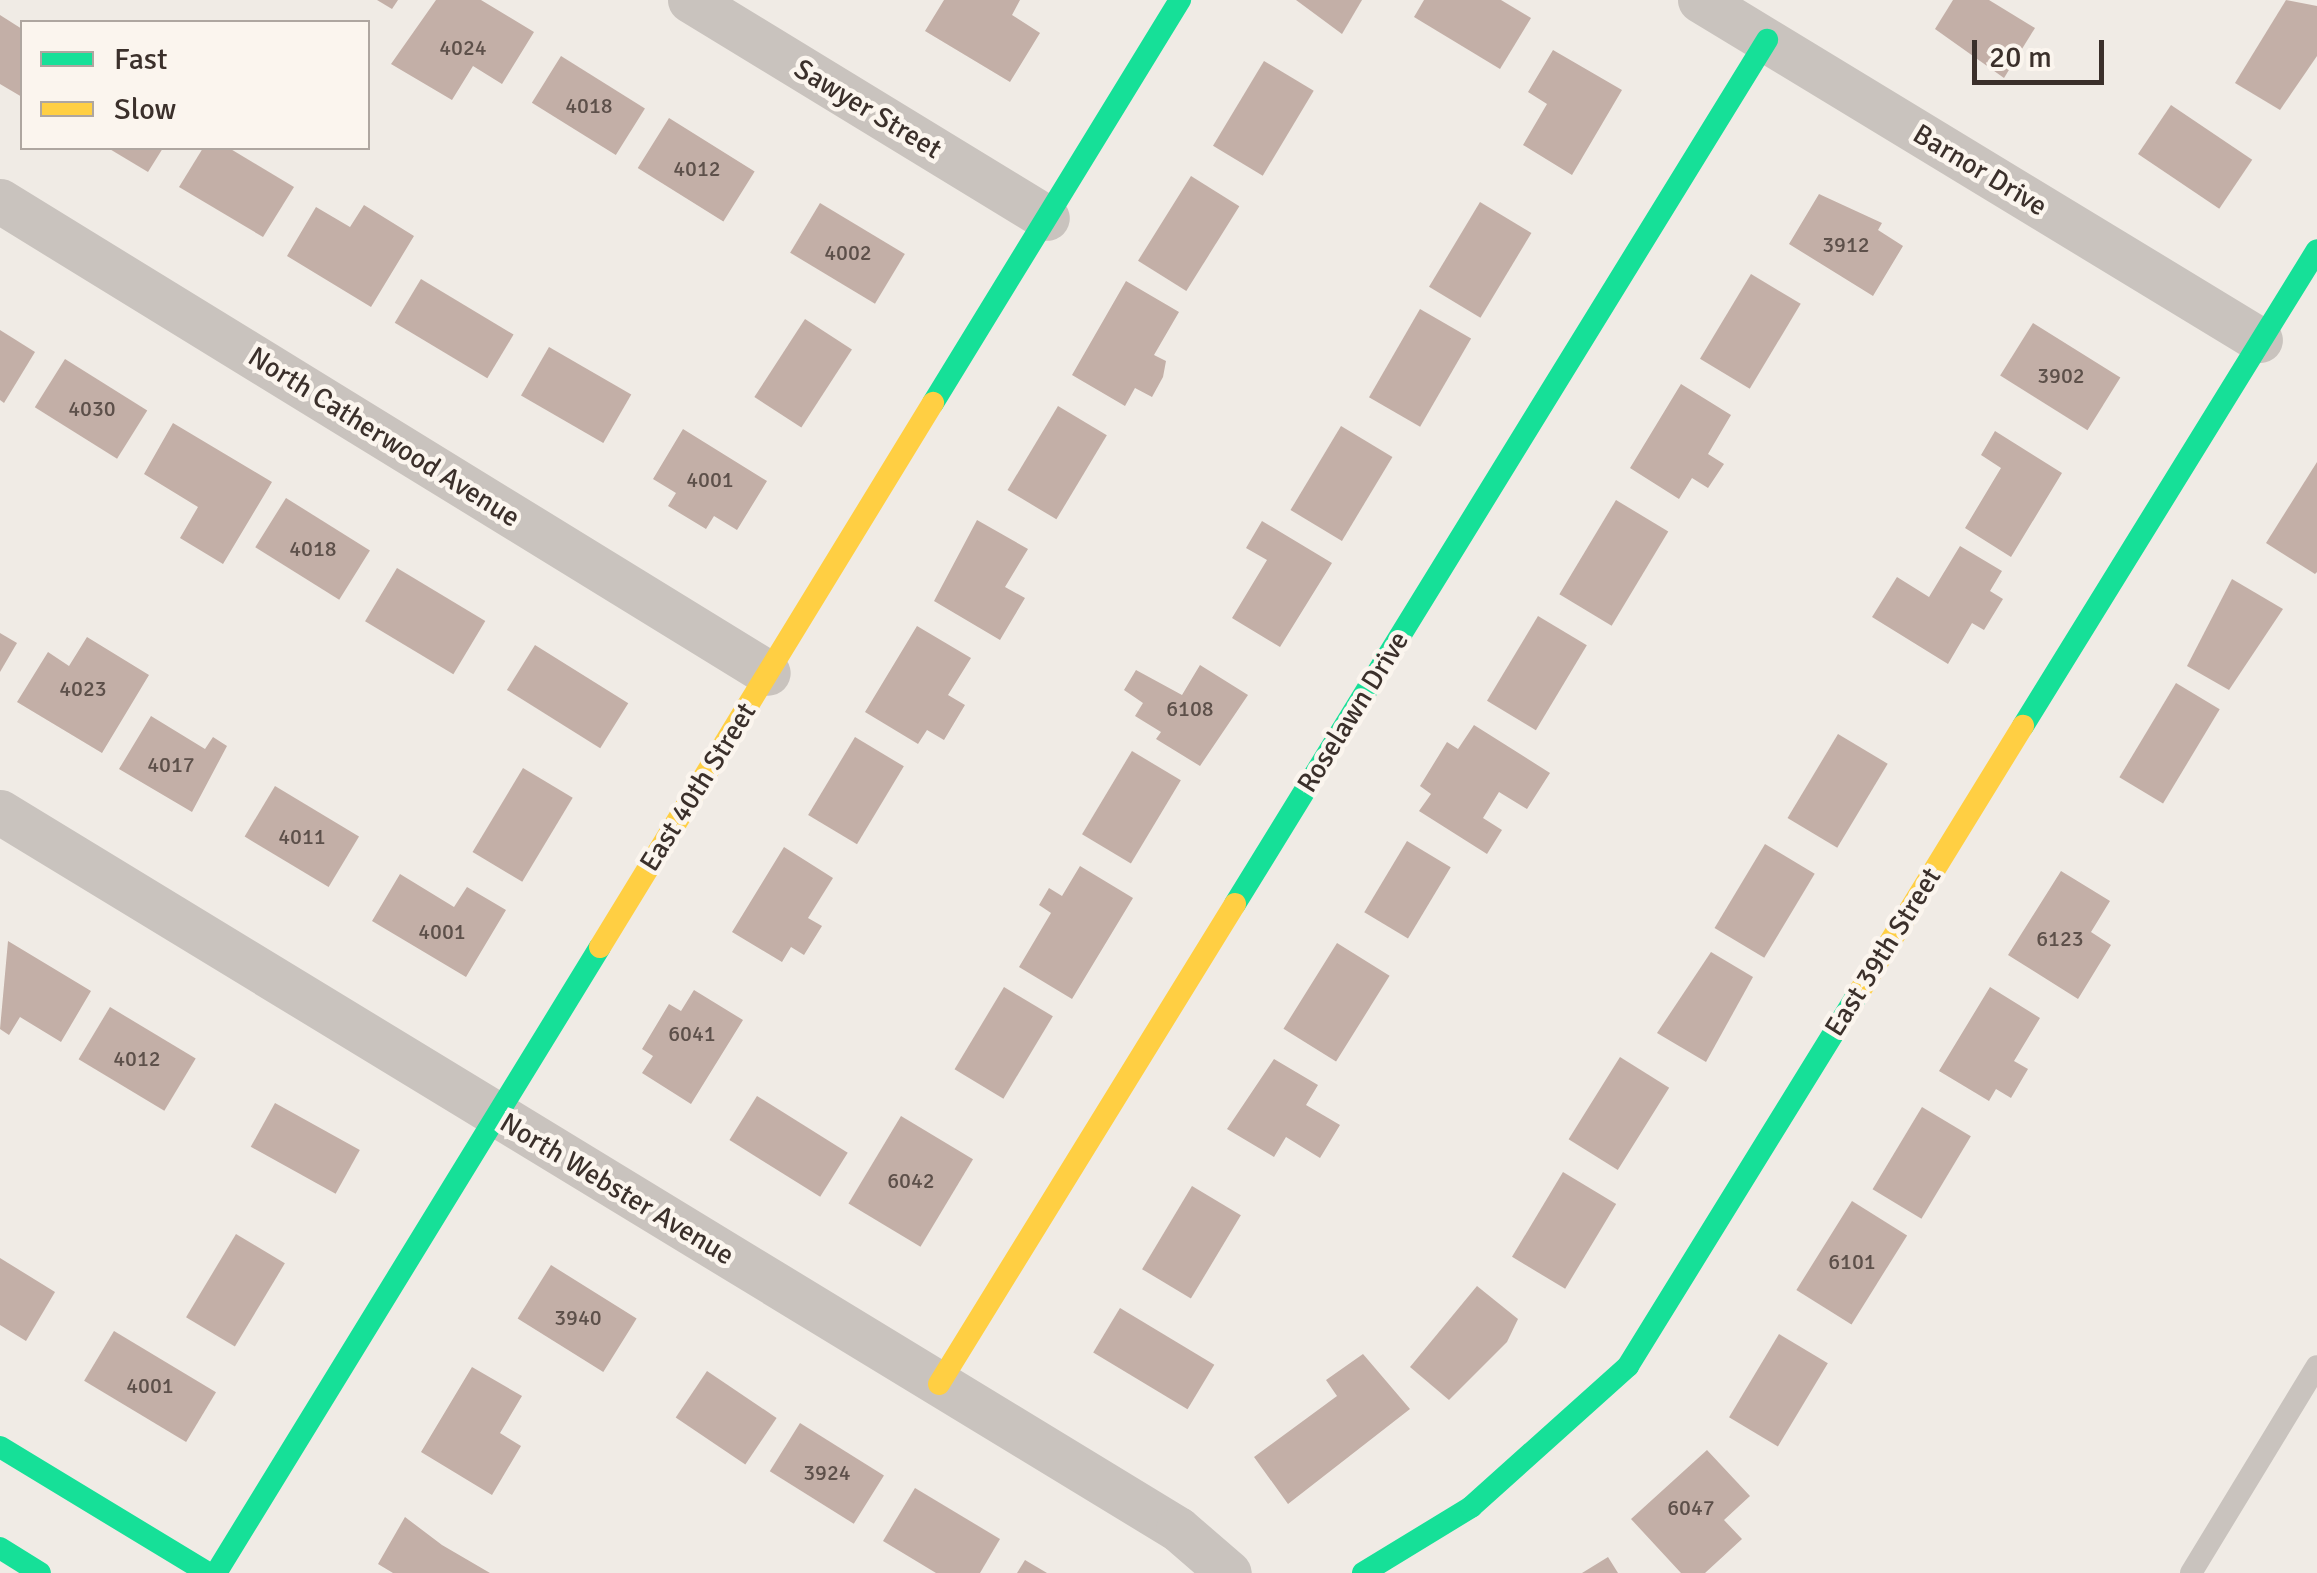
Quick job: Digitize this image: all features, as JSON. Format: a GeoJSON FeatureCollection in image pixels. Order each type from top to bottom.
{"type":"FeatureCollection","features":[{"type":"Feature","properties":{"kind":"street","name":"Sawyer Street"},"geometry":{"type":"LineString","coordinates":[[690,0],[1047,218]]}},
{"type":"Feature","properties":{"kind":"street","name":"East 40th Street"},"geometry":{"type":"LineString","coordinates":[[212,1573],[1180,0]]}},
{"type":"Feature","properties":{"kind":"street","name":"Barnor Drive"},"geometry":{"type":"LineString","coordinates":[[1700,0],[2260,340]]}},
{"type":"Feature","properties":{"kind":"street","name":"Roselawn Drive"},"geometry":{"type":"LineString","coordinates":[[939,1384],[1766,40]]}},
{"type":"Feature","properties":{"kind":"street","name":"North Catherwood Avenue"},"geometry":{"type":"LineString","coordinates":[[0,201],[768,673]]}},
{"type":"Feature","properties":{"kind":"street","name":"East 39th Street"},"geometry":{"type":"LineString","coordinates":[[1363,1573],[1471,1507],[1628,1366],[2317,250]]}},
{"type":"Feature","properties":{"kind":"street","name":"North Webster Avenue"},"geometry":{"type":"LineString","coordinates":[[0,812],[1178,1529],[1229,1573]]}},
{"type":"Feature","properties":{"kind":"street"},"geometry":{"type":"LineString","coordinates":[[0,1447],[212,1573]]}},
{"type":"Feature","properties":{"kind":"street"},"geometry":{"type":"LineString","coordinates":[[0,1548],[40,1573]]}},
{"type":"Feature","properties":{"kind":"lane"},"geometry":{"type":"LineString","coordinates":[[2190,1573],[2317,1366]]}},
{"type":"Feature","properties":{"kind":"building"},"geometry":{"type":"Polygon","coordinates":[[[377,0],[398,0],[392,9],[377,0]]]}},
{"type":"Feature","properties":{"kind":"building"},"geometry":{"type":"Polygon","coordinates":[[[436,0],[481,0],[534,32],[502,84],[473,66],[452,100],[391,64],[436,0]]]}},
{"type":"Feature","properties":{"kind":"building"},"geometry":{"type":"Polygon","coordinates":[[[944,0],[1020,0],[1012,15],[1040,33],[1010,82],[925,31],[944,0]]]}},
{"type":"Feature","properties":{"kind":"building"},"geometry":{"type":"Polygon","coordinates":[[[1296,0],[1362,0],[1342,34],[1296,0]]]}},
{"type":"Feature","properties":{"kind":"building"},"geometry":{"type":"Polygon","coordinates":[[[1424,0],[1501,0],[1531,18],[1500,69],[1414,17],[1424,0]]]}},
{"type":"Feature","properties":{"kind":"building"},"geometry":{"type":"Polygon","coordinates":[[[1953,0],[1989,0],[2035,28],[2004,78],[1935,29],[1953,0]]]}},
{"type":"Feature","properties":{"kind":"building"},"geometry":{"type":"Polygon","coordinates":[[[2286,0],[2317,6],[2317,56],[2280,110],[2235,83],[2286,0]]]}},
{"type":"Feature","properties":{"kind":"building"},"geometry":{"type":"Polygon","coordinates":[[[0,15],[20,28],[20,96],[0,84],[0,15]]]}},
{"type":"Feature","properties":{"kind":"building"},"geometry":{"type":"Polygon","coordinates":[[[1553,50],[1622,90],[1572,175],[1523,145],[1547,104],[1528,92],[1553,50]]]}},
{"type":"Feature","properties":{"kind":"building"},"geometry":{"type":"Polygon","coordinates":[[[561,56],[645,108],[616,155],[532,103],[561,56]]]}},
{"type":"Feature","properties":{"kind":"building"},"geometry":{"type":"Polygon","coordinates":[[[1264,61],[1314,91],[1263,176],[1213,146],[1264,61]]]}},
{"type":"Feature","properties":{"kind":"building"},"geometry":{"type":"Polygon","coordinates":[[[2171,105],[2252,160],[2219,209],[2138,154],[2171,105]]]}},
{"type":"Feature","properties":{"kind":"building"},"geometry":{"type":"Polygon","coordinates":[[[669,118],[755,172],[723,222],[638,168],[669,118]]]}},
{"type":"Feature","properties":{"kind":"building"},"geometry":{"type":"Polygon","coordinates":[[[111,150],[162,150],[148,172],[111,150]]]}},
{"type":"Feature","properties":{"kind":"building"},"geometry":{"type":"Polygon","coordinates":[[[202,150],[232,150],[294,187],[263,237],[179,187],[202,150]]]}},
{"type":"Feature","properties":{"kind":"building"},"geometry":{"type":"Polygon","coordinates":[[[1191,176],[1239,206],[1186,291],[1138,261],[1191,176]]]}},
{"type":"Feature","properties":{"kind":"building"},"geometry":{"type":"Polygon","coordinates":[[[1819,194],[1882,223],[1878,230],[1903,246],[1873,296],[1789,244],[1819,194]]]}},
{"type":"Feature","properties":{"kind":"building"},"geometry":{"type":"Polygon","coordinates":[[[1480,202],[1531,233],[1480,318],[1429,287],[1480,202]]]}},
{"type":"Feature","properties":{"kind":"building"},"geometry":{"type":"Polygon","coordinates":[[[820,203],[905,254],[875,304],[790,253],[820,203]]]}},
{"type":"Feature","properties":{"kind":"building"},"geometry":{"type":"Polygon","coordinates":[[[364,205],[414,236],[371,307],[287,256],[316,207],[350,227],[364,205]]]}},
{"type":"Feature","properties":{"kind":"building"},"geometry":{"type":"Polygon","coordinates":[[[1751,274],[1801,304],[1750,389],[1700,359],[1751,274]]]}},
{"type":"Feature","properties":{"kind":"building"},"geometry":{"type":"Polygon","coordinates":[[[421,279],[514,335],[487,378],[395,323],[421,279]]]}},
{"type":"Feature","properties":{"kind":"building"},"geometry":{"type":"Polygon","coordinates":[[[1126,281],[1179,312],[1154,355],[1166,361],[1163,377],[1152,397],[1135,388],[1125,406],[1072,375],[1126,281]]]}},
{"type":"Feature","properties":{"kind":"building"},"geometry":{"type":"Polygon","coordinates":[[[1420,309],[1471,338],[1420,427],[1369,397],[1420,309]]]}},
{"type":"Feature","properties":{"kind":"building"},"geometry":{"type":"Polygon","coordinates":[[[805,319],[852,349],[801,427],[754,397],[805,319]]]}},
{"type":"Feature","properties":{"kind":"building"},"geometry":{"type":"Polygon","coordinates":[[[2033,323],[2120,378],[2087,430],[2000,376],[2033,323]]]}},
{"type":"Feature","properties":{"kind":"building"},"geometry":{"type":"Polygon","coordinates":[[[0,330],[35,352],[4,403],[0,400],[0,330]]]}},
{"type":"Feature","properties":{"kind":"building"},"geometry":{"type":"Polygon","coordinates":[[[549,347],[631,394],[603,443],[521,395],[549,347]]]}},
{"type":"Feature","properties":{"kind":"building"},"geometry":{"type":"Polygon","coordinates":[[[65,359],[147,410],[117,459],[35,407],[65,359]]]}},
{"type":"Feature","properties":{"kind":"building"},"geometry":{"type":"Polygon","coordinates":[[[1681,384],[1731,415],[1708,454],[1724,464],[1708,488],[1692,478],[1679,499],[1630,468],[1681,384]]]}},
{"type":"Feature","properties":{"kind":"building"},"geometry":{"type":"Polygon","coordinates":[[[1058,406],[1107,435],[1056,519],[1008,490],[1058,406]]]}},
{"type":"Feature","properties":{"kind":"building"},"geometry":{"type":"Polygon","coordinates":[[[173,423],[272,482],[223,564],[180,538],[198,507],[144,474],[173,423]]]}},
{"type":"Feature","properties":{"kind":"building"},"geometry":{"type":"Polygon","coordinates":[[[1341,426],[1392,457],[1342,541],[1291,510],[1341,426]]]}},
{"type":"Feature","properties":{"kind":"building"},"geometry":{"type":"Polygon","coordinates":[[[683,429],[767,481],[737,530],[714,516],[706,529],[668,506],[676,493],[653,479],[683,429]]]}},
{"type":"Feature","properties":{"kind":"building"},"geometry":{"type":"Polygon","coordinates":[[[1995,431],[2062,473],[2011,557],[1965,528],[2001,468],[1981,455],[1995,431]]]}},
{"type":"Feature","properties":{"kind":"building"},"geometry":{"type":"Polygon","coordinates":[[[2317,462],[2317,572],[2315,574],[2266,543],[2317,462]]]}},
{"type":"Feature","properties":{"kind":"building"},"geometry":{"type":"Polygon","coordinates":[[[286,498],[370,550],[339,600],[255,547],[286,498]]]}},
{"type":"Feature","properties":{"kind":"building"},"geometry":{"type":"Polygon","coordinates":[[[1616,500],[1668,531],[1612,626],[1559,594],[1616,500]]]}},
{"type":"Feature","properties":{"kind":"building"},"geometry":{"type":"Polygon","coordinates":[[[977,520],[1028,549],[1005,587],[1025,598],[1000,640],[934,601],[977,520]]]}},
{"type":"Feature","properties":{"kind":"building"},"geometry":{"type":"Polygon","coordinates":[[[1262,521],[1332,563],[1280,647],[1232,618],[1267,560],[1246,548],[1262,521]]]}},
{"type":"Feature","properties":{"kind":"building"},"geometry":{"type":"Polygon","coordinates":[[[1960,546],[2002,571],[1990,591],[2003,599],[1984,630],[1972,623],[1948,664],[1872,617],[1897,577],[1929,597],[1960,546]]]}},
{"type":"Feature","properties":{"kind":"building"},"geometry":{"type":"Polygon","coordinates":[[[397,568],[485,621],[453,674],[365,621],[397,568]]]}},
{"type":"Feature","properties":{"kind":"building"},"geometry":{"type":"Polygon","coordinates":[[[2232,579],[2283,609],[2229,690],[2187,666],[2232,579]]]}},
{"type":"Feature","properties":{"kind":"building"},"geometry":{"type":"Polygon","coordinates":[[[1538,616],[1587,645],[1536,730],[1487,701],[1538,616]]]}},
{"type":"Feature","properties":{"kind":"building"},"geometry":{"type":"Polygon","coordinates":[[[917,626],[971,658],[948,695],[965,705],[944,740],[927,730],[918,744],[865,712],[917,626]]]}},
{"type":"Feature","properties":{"kind":"building"},"geometry":{"type":"Polygon","coordinates":[[[0,633],[17,643],[0,672],[0,633]]]}},
{"type":"Feature","properties":{"kind":"building"},"geometry":{"type":"Polygon","coordinates":[[[87,637],[149,675],[102,753],[17,702],[48,652],[69,666],[87,637]]]}},
{"type":"Feature","properties":{"kind":"building"},"geometry":{"type":"Polygon","coordinates":[[[535,645],[628,703],[600,748],[507,690],[535,645]]]}},
{"type":"Feature","properties":{"kind":"building"},"geometry":{"type":"Polygon","coordinates":[[[1200,665],[1248,695],[1200,766],[1156,739],[1161,732],[1135,716],[1143,703],[1124,690],[1136,670],[1182,695],[1200,665]]]}},
{"type":"Feature","properties":{"kind":"building"},"geometry":{"type":"Polygon","coordinates":[[[2176,683],[2220,709],[2163,804],[2119,777],[2176,683]]]}},
{"type":"Feature","properties":{"kind":"building"},"geometry":{"type":"Polygon","coordinates":[[[151,716],[205,749],[213,737],[227,746],[192,812],[119,769],[151,716]]]}},
{"type":"Feature","properties":{"kind":"building"},"geometry":{"type":"Polygon","coordinates":[[[1474,725],[1550,773],[1527,809],[1499,792],[1483,818],[1502,830],[1487,854],[1419,811],[1431,794],[1420,786],[1447,742],[1458,749],[1474,725]]]}},
{"type":"Feature","properties":{"kind":"building"},"geometry":{"type":"Polygon","coordinates":[[[1838,734],[1888,764],[1837,848],[1788,818],[1838,734]]]}},
{"type":"Feature","properties":{"kind":"building"},"geometry":{"type":"Polygon","coordinates":[[[855,737],[904,766],[857,844],[808,815],[855,737]]]}},
{"type":"Feature","properties":{"kind":"building"},"geometry":{"type":"Polygon","coordinates":[[[1132,751],[1181,780],[1131,864],[1082,834],[1132,751]]]}},
{"type":"Feature","properties":{"kind":"building"},"geometry":{"type":"Polygon","coordinates":[[[523,768],[573,798],[522,882],[473,852],[523,768]]]}},
{"type":"Feature","properties":{"kind":"building"},"geometry":{"type":"Polygon","coordinates":[[[275,786],[359,836],[329,887],[245,837],[275,786]]]}},
{"type":"Feature","properties":{"kind":"building"},"geometry":{"type":"Polygon","coordinates":[[[1407,841],[1451,867],[1408,938],[1364,912],[1407,841]]]}},
{"type":"Feature","properties":{"kind":"building"},"geometry":{"type":"Polygon","coordinates":[[[1765,844],[1815,874],[1764,958],[1715,928],[1765,844]]]}},
{"type":"Feature","properties":{"kind":"building"},"geometry":{"type":"Polygon","coordinates":[[[784,847],[833,878],[808,918],[822,926],[804,955],[791,947],[782,962],[732,932],[784,847]]]}},
{"type":"Feature","properties":{"kind":"building"},"geometry":{"type":"Polygon","coordinates":[[[1080,866],[1133,898],[1072,999],[1019,967],[1051,913],[1039,905],[1049,888],[1062,896],[1080,866]]]}},
{"type":"Feature","properties":{"kind":"building"},"geometry":{"type":"Polygon","coordinates":[[[2061,871],[2110,901],[2091,932],[2111,945],[2078,999],[2008,955],[2061,871]]]}},
{"type":"Feature","properties":{"kind":"building"},"geometry":{"type":"Polygon","coordinates":[[[400,874],[454,907],[467,887],[506,910],[466,977],[372,921],[400,874]]]}},
{"type":"Feature","properties":{"kind":"building"},"geometry":{"type":"Polygon","coordinates":[[[8,941],[91,991],[61,1042],[20,1017],[9,1035],[0,1029],[8,941]]]}},
{"type":"Feature","properties":{"kind":"building"},"geometry":{"type":"Polygon","coordinates":[[[1337,943],[1390,976],[1336,1062],[1283,1029],[1337,943]]]}},
{"type":"Feature","properties":{"kind":"building"},"geometry":{"type":"Polygon","coordinates":[[[1711,952],[1753,977],[1706,1062],[1657,1033],[1711,952]]]}},
{"type":"Feature","properties":{"kind":"building"},"geometry":{"type":"Polygon","coordinates":[[[1004,987],[1053,1016],[1003,1099],[955,1069],[1004,987]]]}},
{"type":"Feature","properties":{"kind":"building"},"geometry":{"type":"Polygon","coordinates":[[[1990,987],[2040,1018],[2014,1061],[2028,1069],[2011,1098],[1996,1089],[1989,1101],[1939,1071],[1990,987]]]}},
{"type":"Feature","properties":{"kind":"building"},"geometry":{"type":"Polygon","coordinates":[[[694,990],[743,1020],[691,1104],[642,1073],[653,1056],[642,1049],[669,1004],[681,1011],[694,990]]]}},
{"type":"Feature","properties":{"kind":"building"},"geometry":{"type":"Polygon","coordinates":[[[110,1007],[196,1059],[164,1111],[79,1059],[110,1007]]]}},
{"type":"Feature","properties":{"kind":"building"},"geometry":{"type":"Polygon","coordinates":[[[1620,1057],[1669,1088],[1618,1170],[1569,1139],[1620,1057]]]}},
{"type":"Feature","properties":{"kind":"building"},"geometry":{"type":"Polygon","coordinates":[[[1274,1059],[1318,1085],[1306,1105],[1340,1125],[1320,1158],[1286,1137],[1274,1157],[1227,1129],[1274,1059]]]}},
{"type":"Feature","properties":{"kind":"building"},"geometry":{"type":"Polygon","coordinates":[[[757,1096],[848,1153],[820,1197],[729,1140],[757,1096]]]}},
{"type":"Feature","properties":{"kind":"building"},"geometry":{"type":"Polygon","coordinates":[[[275,1103],[360,1150],[336,1194],[251,1147],[275,1103]]]}},
{"type":"Feature","properties":{"kind":"building"},"geometry":{"type":"Polygon","coordinates":[[[1922,1107],[1971,1136],[1921,1219],[1873,1189],[1922,1107]]]}},
{"type":"Feature","properties":{"kind":"building"},"geometry":{"type":"Polygon","coordinates":[[[901,1116],[973,1159],[920,1247],[848,1203],[901,1116]]]}},
{"type":"Feature","properties":{"kind":"building"},"geometry":{"type":"Polygon","coordinates":[[[1563,1172],[1616,1204],[1565,1289],[1512,1257],[1563,1172]]]}},
{"type":"Feature","properties":{"kind":"building"},"geometry":{"type":"Polygon","coordinates":[[[1192,1186],[1241,1215],[1191,1299],[1142,1269],[1192,1186]]]}},
{"type":"Feature","properties":{"kind":"building"},"geometry":{"type":"Polygon","coordinates":[[[1852,1201],[1907,1235],[1851,1324],[1796,1290],[1852,1201]]]}},
{"type":"Feature","properties":{"kind":"building"},"geometry":{"type":"Polygon","coordinates":[[[236,1234],[285,1263],[235,1347],[186,1317],[236,1234]]]}},
{"type":"Feature","properties":{"kind":"building"},"geometry":{"type":"Polygon","coordinates":[[[0,1258],[55,1292],[26,1341],[0,1325],[0,1258]]]}},
{"type":"Feature","properties":{"kind":"building"},"geometry":{"type":"Polygon","coordinates":[[[551,1265],[637,1319],[603,1372],[518,1318],[551,1265]]]}},
{"type":"Feature","properties":{"kind":"building"},"geometry":{"type":"Polygon","coordinates":[[[1477,1286],[1518,1319],[1507,1342],[1449,1400],[1410,1367],[1477,1286]]]}},
{"type":"Feature","properties":{"kind":"building"},"geometry":{"type":"Polygon","coordinates":[[[1120,1308],[1214,1365],[1188,1409],[1093,1353],[1120,1308]]]}},
{"type":"Feature","properties":{"kind":"building"},"geometry":{"type":"Polygon","coordinates":[[[114,1331],[216,1392],[186,1442],[84,1381],[114,1331]]]}},
{"type":"Feature","properties":{"kind":"building"},"geometry":{"type":"Polygon","coordinates":[[[1779,1334],[1828,1363],[1778,1447],[1729,1417],[1779,1334]]]}},
{"type":"Feature","properties":{"kind":"building"},"geometry":{"type":"Polygon","coordinates":[[[1363,1354],[1410,1409],[1288,1504],[1254,1457],[1337,1396],[1326,1380],[1363,1354]]]}},
{"type":"Feature","properties":{"kind":"building"},"geometry":{"type":"Polygon","coordinates":[[[472,1367],[522,1396],[500,1433],[521,1446],[492,1495],[421,1452],[472,1367]]]}},
{"type":"Feature","properties":{"kind":"building"},"geometry":{"type":"Polygon","coordinates":[[[707,1371],[777,1418],[745,1464],[676,1417],[707,1371]]]}},
{"type":"Feature","properties":{"kind":"building"},"geometry":{"type":"Polygon","coordinates":[[[800,1423],[884,1475],[854,1524],[770,1471],[800,1423]]]}},
{"type":"Feature","properties":{"kind":"building"},"geometry":{"type":"Polygon","coordinates":[[[1707,1450],[1750,1496],[1724,1520],[1742,1539],[1705,1573],[1681,1573],[1631,1519],[1707,1450]]]}},
{"type":"Feature","properties":{"kind":"building"},"geometry":{"type":"Polygon","coordinates":[[[915,1488],[1000,1539],[980,1573],[936,1573],[883,1541],[915,1488]]]}},
{"type":"Feature","properties":{"kind":"building"},"geometry":{"type":"Polygon","coordinates":[[[405,1517],[442,1545],[490,1573],[393,1573],[378,1564],[405,1517]]]}},
{"type":"Feature","properties":{"kind":"building"},"geometry":{"type":"Polygon","coordinates":[[[1608,1557],[1618,1573],[1582,1573],[1608,1557]]]}},
{"type":"Feature","properties":{"kind":"building"},"geometry":{"type":"Polygon","coordinates":[[[1025,1560],[1047,1573],[1017,1573],[1025,1560]]]}},
{"type":"Feature","properties":{"kind":"traffic: fast"},"geometry":{"type":"LineString","coordinates":[[933,403],[1180,0]]}},
{"type":"Feature","properties":{"kind":"traffic: fast"},"geometry":{"type":"LineString","coordinates":[[1235,904],[1767,40]]}},
{"type":"Feature","properties":{"kind":"traffic: fast"},"geometry":{"type":"LineString","coordinates":[[2023,726],[2317,250]]}},
{"type":"Feature","properties":{"kind":"traffic: fast"},"geometry":{"type":"LineString","coordinates":[[216,1573],[600,947]]}},
{"type":"Feature","properties":{"kind":"traffic: fast"},"geometry":{"type":"LineString","coordinates":[[1363,1573],[1471,1507],[1628,1366],[1858,994]]}},
{"type":"Feature","properties":{"kind":"traffic: fast"},"geometry":{"type":"LineString","coordinates":[[0,1447],[208,1573]]}},
{"type":"Feature","properties":{"kind":"traffic: fast"},"geometry":{"type":"LineString","coordinates":[[0,1548],[40,1573]]}},
{"type":"Feature","properties":{"kind":"traffic: slow"},"geometry":{"type":"LineString","coordinates":[[600,947],[933,403]]}},
{"type":"Feature","properties":{"kind":"traffic: slow"},"geometry":{"type":"LineString","coordinates":[[1858,994],[2023,726]]}},
{"type":"Feature","properties":{"kind":"traffic: slow"},"geometry":{"type":"LineString","coordinates":[[939,1384],[1235,904]]}}]}
